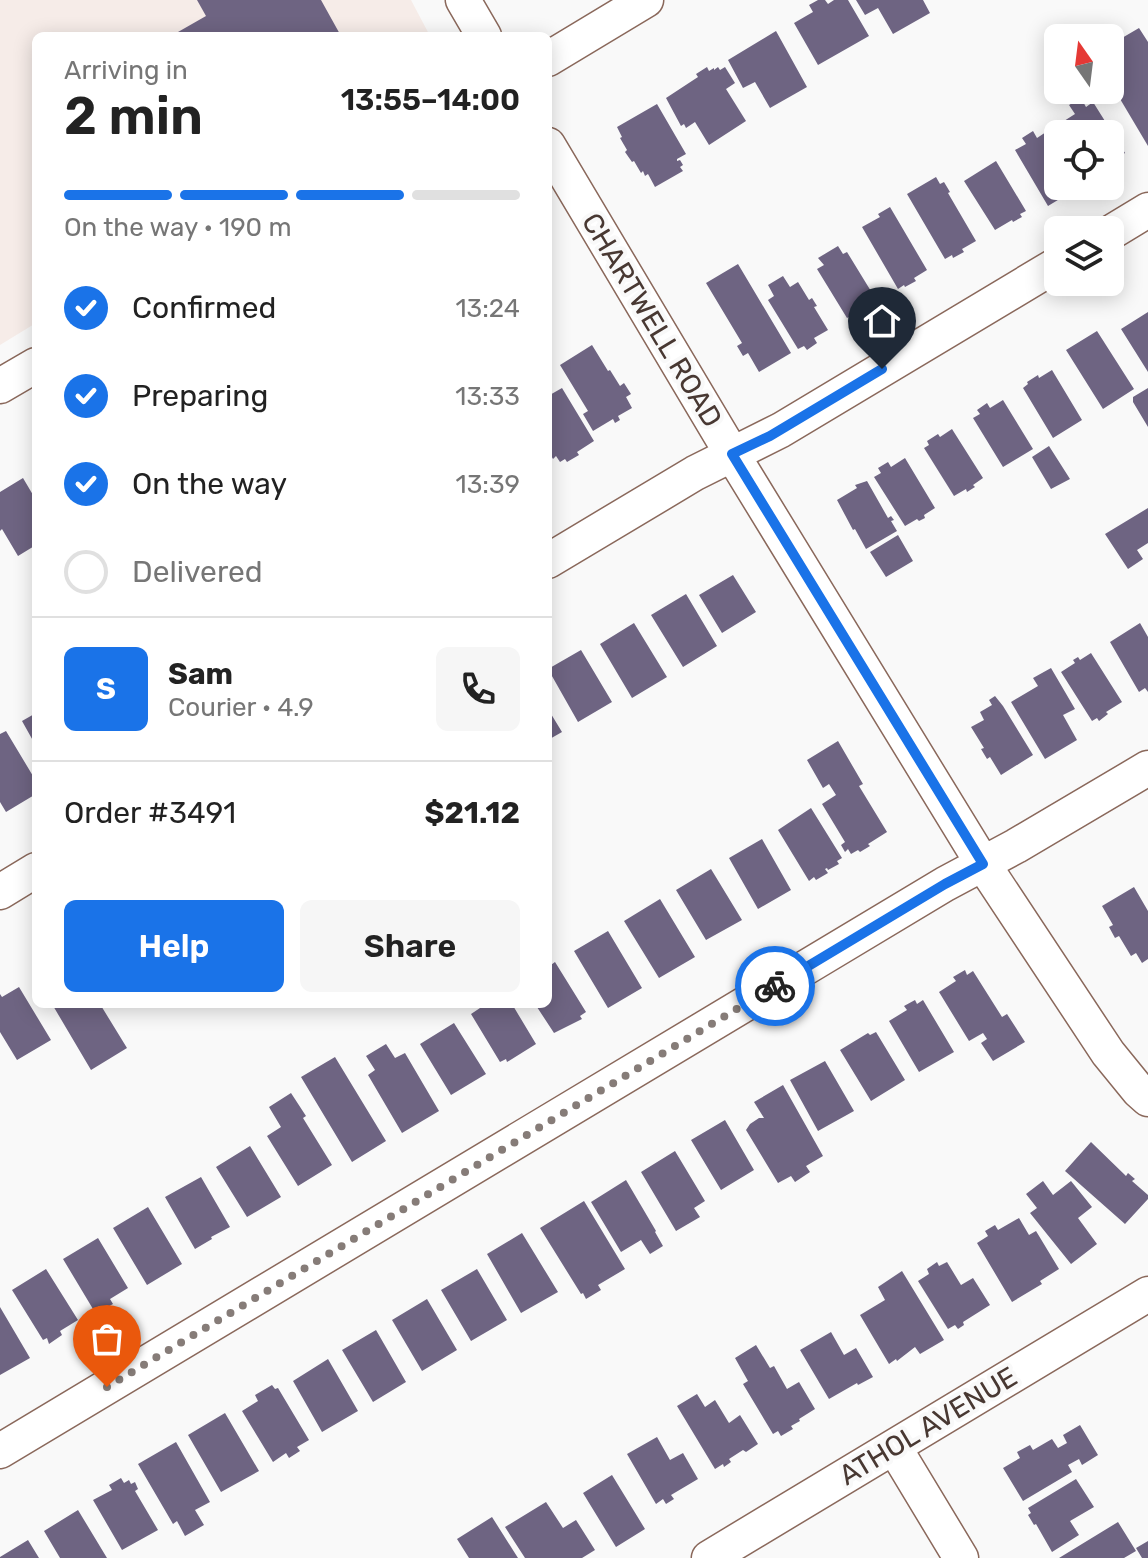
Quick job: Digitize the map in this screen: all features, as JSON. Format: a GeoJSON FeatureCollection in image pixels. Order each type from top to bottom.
{"type":"FeatureCollection","features":[{"type":"Feature","properties":{"kind":"street"},"geometry":{"type":"LineString","coordinates":[[463,0],[482,32]]}},
{"type":"Feature","properties":{"kind":"street"},"geometry":{"type":"LineString","coordinates":[[552,57],[646,0]]}},
{"type":"Feature","properties":{"kind":"street","name":"CHARTWELL ROAD"},"geometry":{"type":"LineString","coordinates":[[552,152],[732,454],[983,864],[1108,1053],[1148,1099]]}},
{"type":"Feature","properties":{"kind":"street"},"geometry":{"type":"LineString","coordinates":[[1124,225],[1148,210]]}},
{"type":"Feature","properties":{"kind":"street"},"geometry":{"type":"LineString","coordinates":[[552,559],[695,473],[770,436],[1044,272]]}},
{"type":"Feature","properties":{"kind":"street"},"geometry":{"type":"LineString","coordinates":[[0,386],[32,367]]}},
{"type":"Feature","properties":{"kind":"street"},"geometry":{"type":"LineString","coordinates":[[0,1451],[945,884],[1148,768]]}},
{"type":"Feature","properties":{"kind":"street"},"geometry":{"type":"LineString","coordinates":[[0,892],[32,872]]}},
{"type":"Feature","properties":{"kind":"street","name":"ATHOL AVENUE"},"geometry":{"type":"LineString","coordinates":[[709,1558],[1148,1294]]}},
{"type":"Feature","properties":{"kind":"street"},"geometry":{"type":"LineString","coordinates":[[894,1447],[961,1558]]}},
{"type":"Feature","properties":{"kind":"shaded area"},"geometry":{"type":"Polygon","coordinates":[[[0,0],[411,0],[428,32],[32,32],[32,325],[0,345],[0,0]]]}},
{"type":"Feature","properties":{"kind":"building"},"geometry":{"type":"Polygon","coordinates":[[[197,0],[321,0],[339,32],[178,32],[206,16],[197,0]]]}},
{"type":"Feature","properties":{"kind":"building"},"geometry":{"type":"Polygon","coordinates":[[[825,0],[828,4],[834,0],[848,0],[869,36],[818,65],[794,23],[813,12],[809,5],[825,0]]]}},
{"type":"Feature","properties":{"kind":"building"},"geometry":{"type":"Polygon","coordinates":[[[856,0],[923,0],[930,13],[893,34],[878,8],[865,15],[856,0]]]}},
{"type":"Feature","properties":{"kind":"building"},"geometry":{"type":"Polygon","coordinates":[[[1139,28],[1148,42],[1148,146],[1123,104],[1124,37],[1139,28]]]}},
{"type":"Feature","properties":{"kind":"building"},"geometry":{"type":"Polygon","coordinates":[[[776,31],[807,87],[770,108],[755,82],[743,88],[728,60],[776,31]]]}},
{"type":"Feature","properties":{"kind":"building"},"geometry":{"type":"Polygon","coordinates":[[[707,67],[709,71],[725,67],[735,83],[726,89],[746,121],[709,145],[695,122],[686,128],[684,124],[681,126],[666,98],[698,77],[696,74],[707,67]]]}},
{"type":"Feature","properties":{"kind":"building"},"geometry":{"type":"Polygon","coordinates":[[[657,104],[686,154],[677,159],[683,165],[680,167],[683,171],[655,187],[648,174],[645,176],[643,171],[641,173],[625,152],[627,150],[617,127],[657,104]]]}},
{"type":"Feature","properties":{"kind":"building"},"geometry":{"type":"Polygon","coordinates":[[[1084,104],[1086,107],[1094,104],[1104,120],[1066,120],[1075,114],[1069,105],[1084,104]]]}},
{"type":"Feature","properties":{"kind":"building"},"geometry":{"type":"Polygon","coordinates":[[[1033,131],[1037,138],[1044,133],[1044,199],[1015,150],[1026,144],[1022,138],[1033,131]]]}},
{"type":"Feature","properties":{"kind":"building"},"geometry":{"type":"Polygon","coordinates":[[[996,161],[1026,211],[1020,214],[1022,217],[995,230],[964,181],[996,161]]]}},
{"type":"Feature","properties":{"kind":"building"},"geometry":{"type":"Polygon","coordinates":[[[936,177],[940,184],[944,182],[976,241],[953,258],[952,255],[945,259],[907,194],[936,177]]]}},
{"type":"Feature","properties":{"kind":"building"},"geometry":{"type":"Polygon","coordinates":[[[1044,200],[1058,200],[1048,206],[1044,200]]]}},
{"type":"Feature","properties":{"kind":"building"},"geometry":{"type":"Polygon","coordinates":[[[890,207],[927,270],[914,278],[916,281],[898,289],[862,227],[890,207]]]}},
{"type":"Feature","properties":{"kind":"building"},"geometry":{"type":"Polygon","coordinates":[[[838,246],[843,254],[847,252],[877,301],[854,317],[847,318],[817,269],[824,265],[818,258],[838,246]]]}},
{"type":"Feature","properties":{"kind":"building"},"geometry":{"type":"Polygon","coordinates":[[[738,264],[791,353],[759,372],[748,353],[743,356],[737,346],[742,343],[706,283],[738,264]]]}},
{"type":"Feature","properties":{"kind":"building"},"geometry":{"type":"Polygon","coordinates":[[[783,276],[790,287],[798,282],[809,300],[812,298],[828,330],[814,338],[817,343],[807,350],[804,346],[798,349],[768,300],[774,296],[768,285],[783,276]]]}},
{"type":"Feature","properties":{"kind":"building"},"geometry":{"type":"Polygon","coordinates":[[[1148,312],[1148,372],[1121,329],[1148,312]]]}},
{"type":"Feature","properties":{"kind":"building"},"geometry":{"type":"Polygon","coordinates":[[[1097,331],[1134,389],[1103,409],[1066,350],[1097,331]]]}},
{"type":"Feature","properties":{"kind":"building"},"geometry":{"type":"Polygon","coordinates":[[[592,345],[608,371],[620,386],[624,383],[631,394],[626,397],[632,408],[618,416],[620,420],[615,423],[613,419],[593,431],[583,414],[588,411],[560,365],[592,345]]]}},
{"type":"Feature","properties":{"kind":"building"},"geometry":{"type":"Polygon","coordinates":[[[1052,370],[1082,420],[1053,438],[1023,388],[1038,375],[1039,378],[1052,370]]]}},
{"type":"Feature","properties":{"kind":"building"},"geometry":{"type":"Polygon","coordinates":[[[562,388],[594,441],[567,462],[552,457],[552,394],[562,388]]]}},
{"type":"Feature","properties":{"kind":"building"},"geometry":{"type":"Polygon","coordinates":[[[1148,388],[1148,427],[1133,397],[1148,388]]]}},
{"type":"Feature","properties":{"kind":"building"},"geometry":{"type":"Polygon","coordinates":[[[1003,400],[1033,449],[1003,467],[973,418],[980,414],[977,410],[987,403],[990,408],[1003,400]]]}},
{"type":"Feature","properties":{"kind":"building"},"geometry":{"type":"Polygon","coordinates":[[[952,429],[983,478],[967,492],[966,489],[954,496],[924,448],[929,445],[927,441],[952,429]]]}},
{"type":"Feature","properties":{"kind":"building"},"geometry":{"type":"Polygon","coordinates":[[[1049,446],[1070,479],[1051,489],[1032,457],[1049,446]]]}},
{"type":"Feature","properties":{"kind":"building"},"geometry":{"type":"Polygon","coordinates":[[[905,458],[935,508],[924,515],[925,518],[905,526],[874,477],[881,473],[878,468],[888,462],[891,467],[905,458]]]}},
{"type":"Feature","properties":{"kind":"building"},"geometry":{"type":"Polygon","coordinates":[[[23,478],[32,493],[32,547],[18,556],[2,529],[0,531],[0,492],[23,478]]]}},
{"type":"Feature","properties":{"kind":"building"},"geometry":{"type":"Polygon","coordinates":[[[867,481],[888,518],[891,516],[894,520],[891,521],[897,531],[866,549],[837,500],[857,488],[855,485],[867,481]]]}},
{"type":"Feature","properties":{"kind":"building"},"geometry":{"type":"Polygon","coordinates":[[[1148,508],[1148,543],[1137,550],[1143,559],[1128,569],[1105,534],[1148,508]]]}},
{"type":"Feature","properties":{"kind":"building"},"geometry":{"type":"Polygon","coordinates":[[[898,535],[913,561],[886,577],[870,552],[898,535]]]}},
{"type":"Feature","properties":{"kind":"building"},"geometry":{"type":"Polygon","coordinates":[[[733,575],[756,612],[722,633],[699,595],[733,575]]]}},
{"type":"Feature","properties":{"kind":"building"},"geometry":{"type":"Polygon","coordinates":[[[686,594],[717,646],[683,667],[651,615],[686,594]]]}},
{"type":"Feature","properties":{"kind":"building"},"geometry":{"type":"Polygon","coordinates":[[[634,623],[667,677],[632,698],[600,644],[634,623]]]}},
{"type":"Feature","properties":{"kind":"building"},"geometry":{"type":"Polygon","coordinates":[[[1140,623],[1148,637],[1148,692],[1145,688],[1139,692],[1110,642],[1140,623]]]}},
{"type":"Feature","properties":{"kind":"building"},"geometry":{"type":"Polygon","coordinates":[[[581,650],[612,702],[578,722],[552,676],[552,667],[581,650]]]}},
{"type":"Feature","properties":{"kind":"building"},"geometry":{"type":"Polygon","coordinates":[[[1091,653],[1122,702],[1106,712],[1108,714],[1099,721],[1097,718],[1092,721],[1061,672],[1075,663],[1073,660],[1078,657],[1080,660],[1091,653]]]}},
{"type":"Feature","properties":{"kind":"building"},"geometry":{"type":"Polygon","coordinates":[[[1051,668],[1075,709],[1063,715],[1077,740],[1045,759],[1011,702],[1038,686],[1033,678],[1051,668]]]}},
{"type":"Feature","properties":{"kind":"building"},"geometry":{"type":"Polygon","coordinates":[[[995,696],[1033,755],[1001,775],[990,757],[987,759],[971,727],[984,720],[980,712],[992,705],[989,700],[995,696]]]}},
{"type":"Feature","properties":{"kind":"building"},"geometry":{"type":"Polygon","coordinates":[[[32,715],[32,739],[22,721],[32,715]]]}},
{"type":"Feature","properties":{"kind":"building"},"geometry":{"type":"Polygon","coordinates":[[[552,716],[562,732],[552,738],[552,716]]]}},
{"type":"Feature","properties":{"kind":"building"},"geometry":{"type":"Polygon","coordinates":[[[6,731],[32,774],[32,796],[6,812],[0,802],[0,734],[6,731]]]}},
{"type":"Feature","properties":{"kind":"building"},"geometry":{"type":"Polygon","coordinates":[[[838,741],[863,784],[859,786],[887,832],[868,844],[870,846],[851,854],[848,849],[845,852],[841,845],[845,842],[822,804],[836,795],[829,784],[823,788],[807,760],[838,741]]]}},
{"type":"Feature","properties":{"kind":"building"},"geometry":{"type":"Polygon","coordinates":[[[811,808],[842,858],[837,861],[839,864],[825,869],[828,873],[809,881],[778,830],[811,808]]]}},
{"type":"Feature","properties":{"kind":"building"},"geometry":{"type":"Polygon","coordinates":[[[762,839],[791,890],[758,909],[729,858],[762,839]]]}},
{"type":"Feature","properties":{"kind":"building"},"geometry":{"type":"Polygon","coordinates":[[[711,869],[742,920],[706,940],[676,890],[711,869]]]}},
{"type":"Feature","properties":{"kind":"building"},"geometry":{"type":"Polygon","coordinates":[[[1134,887],[1148,911],[1148,959],[1142,963],[1136,953],[1131,956],[1119,936],[1115,938],[1109,927],[1113,925],[1102,906],[1134,887]]]}},
{"type":"Feature","properties":{"kind":"building"},"geometry":{"type":"Polygon","coordinates":[[[660,899],[695,957],[659,978],[624,921],[660,899]]]}},
{"type":"Feature","properties":{"kind":"building"},"geometry":{"type":"Polygon","coordinates":[[[608,931],[642,988],[608,1008],[574,951],[608,931]]]}},
{"type":"Feature","properties":{"kind":"building"},"geometry":{"type":"Polygon","coordinates":[[[555,962],[586,1012],[580,1016],[582,1019],[554,1033],[538,1008],[552,1008],[552,964],[555,962]]]}},
{"type":"Feature","properties":{"kind":"building"},"geometry":{"type":"Polygon","coordinates":[[[965,970],[967,975],[973,971],[1002,1017],[1007,1014],[1025,1042],[993,1061],[981,1043],[987,1039],[983,1033],[969,1041],[939,992],[956,981],[953,977],[965,970]]]}},
{"type":"Feature","properties":{"kind":"building"},"geometry":{"type":"Polygon","coordinates":[[[19,987],[51,1040],[17,1060],[0,1032],[0,994],[2,997],[19,987]]]}},
{"type":"Feature","properties":{"kind":"building"},"geometry":{"type":"Polygon","coordinates":[[[915,1000],[917,1004],[923,1000],[954,1052],[919,1072],[889,1021],[907,1010],[904,1006],[915,1000]]]}},
{"type":"Feature","properties":{"kind":"building"},"geometry":{"type":"Polygon","coordinates":[[[54,1008],[102,1008],[127,1048],[91,1070],[54,1008]]]}},
{"type":"Feature","properties":{"kind":"building"},"geometry":{"type":"Polygon","coordinates":[[[480,1008],[514,1008],[536,1044],[507,1062],[506,1059],[500,1062],[471,1014],[480,1008]]]}},
{"type":"Feature","properties":{"kind":"building"},"geometry":{"type":"Polygon","coordinates":[[[454,1023],[486,1074],[451,1095],[420,1044],[454,1023]]]}},
{"type":"Feature","properties":{"kind":"building"},"geometry":{"type":"Polygon","coordinates":[[[876,1032],[905,1080],[871,1101],[840,1050],[868,1033],[876,1032]]]}},
{"type":"Feature","properties":{"kind":"building"},"geometry":{"type":"Polygon","coordinates":[[[386,1044],[395,1058],[405,1053],[439,1111],[402,1133],[368,1075],[375,1070],[366,1056],[386,1044]]]}},
{"type":"Feature","properties":{"kind":"building"},"geometry":{"type":"Polygon","coordinates":[[[335,1057],[386,1141],[352,1162],[301,1077],[335,1057]]]}},
{"type":"Feature","properties":{"kind":"building"},"geometry":{"type":"Polygon","coordinates":[[[825,1061],[854,1111],[818,1131],[790,1080],[825,1061]]]}},
{"type":"Feature","properties":{"kind":"building"},"geometry":{"type":"Polygon","coordinates":[[[783,1085],[823,1156],[806,1166],[810,1172],[795,1182],[791,1176],[778,1183],[746,1130],[759,1118],[764,1118],[754,1102],[783,1085]]]}},
{"type":"Feature","properties":{"kind":"building"},"geometry":{"type":"Polygon","coordinates":[[[291,1093],[332,1165],[298,1186],[267,1136],[281,1127],[269,1107],[291,1093]]]}},
{"type":"Feature","properties":{"kind":"building"},"geometry":{"type":"Polygon","coordinates":[[[725,1120],[754,1170],[721,1190],[691,1140],[725,1120]]]}},
{"type":"Feature","properties":{"kind":"building"},"geometry":{"type":"Polygon","coordinates":[[[1091,1142],[1126,1176],[1128,1173],[1135,1179],[1132,1181],[1148,1195],[1148,1199],[1125,1224],[1065,1171],[1091,1142]]]}},
{"type":"Feature","properties":{"kind":"building"},"geometry":{"type":"Polygon","coordinates":[[[250,1146],[281,1197],[247,1217],[216,1167],[250,1146]]]}},
{"type":"Feature","properties":{"kind":"building"},"geometry":{"type":"Polygon","coordinates":[[[675,1151],[705,1201],[694,1208],[700,1217],[676,1231],[641,1172],[675,1151]]]}},
{"type":"Feature","properties":{"kind":"building"},"geometry":{"type":"Polygon","coordinates":[[[201,1177],[230,1227],[195,1249],[165,1197],[201,1177]]]}},
{"type":"Feature","properties":{"kind":"building"},"geometry":{"type":"Polygon","coordinates":[[[626,1180],[663,1246],[650,1254],[641,1240],[621,1252],[591,1202],[626,1180]]]}},
{"type":"Feature","properties":{"kind":"building"},"geometry":{"type":"Polygon","coordinates":[[[1043,1181],[1053,1195],[1071,1181],[1092,1207],[1078,1218],[1097,1244],[1071,1264],[1030,1213],[1037,1208],[1026,1194],[1043,1181]]]}},
{"type":"Feature","properties":{"kind":"building"},"geometry":{"type":"Polygon","coordinates":[[[584,1201],[625,1269],[598,1285],[601,1290],[586,1299],[540,1228],[584,1201]]]}},
{"type":"Feature","properties":{"kind":"building"},"geometry":{"type":"Polygon","coordinates":[[[148,1207],[182,1264],[147,1285],[113,1228],[148,1207]]]}},
{"type":"Feature","properties":{"kind":"building"},"geometry":{"type":"Polygon","coordinates":[[[1019,1218],[1029,1235],[1036,1231],[1059,1269],[1040,1281],[1042,1284],[1012,1302],[977,1243],[988,1236],[985,1231],[995,1225],[998,1230],[1019,1218]]]}},
{"type":"Feature","properties":{"kind":"building"},"geometry":{"type":"Polygon","coordinates":[[[522,1233],[558,1292],[521,1313],[487,1254],[522,1233]]]}},
{"type":"Feature","properties":{"kind":"building"},"geometry":{"type":"Polygon","coordinates":[[[98,1238],[128,1288],[110,1299],[113,1304],[102,1310],[100,1306],[93,1309],[63,1259],[98,1238]]]}},
{"type":"Feature","properties":{"kind":"building"},"geometry":{"type":"Polygon","coordinates":[[[937,1262],[939,1266],[947,1262],[961,1285],[973,1278],[990,1305],[963,1322],[964,1325],[958,1329],[955,1325],[948,1329],[918,1281],[929,1274],[927,1269],[937,1262]]]}},
{"type":"Feature","properties":{"kind":"building"},"geometry":{"type":"Polygon","coordinates":[[[46,1269],[78,1320],[60,1331],[62,1335],[49,1344],[47,1338],[43,1340],[12,1290],[46,1269]]]}},
{"type":"Feature","properties":{"kind":"building"},"geometry":{"type":"Polygon","coordinates":[[[477,1269],[507,1320],[471,1341],[441,1290],[477,1269]]]}},
{"type":"Feature","properties":{"kind":"building"},"geometry":{"type":"Polygon","coordinates":[[[902,1271],[944,1340],[920,1354],[915,1347],[889,1364],[860,1315],[885,1300],[878,1287],[902,1271]]]}},
{"type":"Feature","properties":{"kind":"building"},"geometry":{"type":"Polygon","coordinates":[[[427,1299],[457,1350],[422,1371],[392,1320],[427,1299]]]}},
{"type":"Feature","properties":{"kind":"building"},"geometry":{"type":"Polygon","coordinates":[[[0,1307],[30,1358],[0,1375],[0,1307]]]}},
{"type":"Feature","properties":{"kind":"building"},"geometry":{"type":"Polygon","coordinates":[[[376,1330],[406,1382],[373,1402],[342,1350],[376,1330]]]}},
{"type":"Feature","properties":{"kind":"building"},"geometry":{"type":"Polygon","coordinates":[[[831,1332],[844,1355],[856,1348],[873,1377],[829,1399],[800,1350],[831,1332]]]}},
{"type":"Feature","properties":{"kind":"building"},"geometry":{"type":"Polygon","coordinates":[[[756,1345],[770,1368],[774,1366],[787,1389],[799,1382],[815,1409],[781,1436],[778,1431],[773,1434],[743,1384],[748,1381],[735,1358],[756,1345]]]}},
{"type":"Feature","properties":{"kind":"building"},"geometry":{"type":"Polygon","coordinates":[[[328,1359],[358,1411],[322,1432],[293,1381],[328,1359]]]}},
{"type":"Feature","properties":{"kind":"building"},"geometry":{"type":"Polygon","coordinates":[[[272,1385],[278,1388],[309,1440],[297,1447],[300,1451],[289,1458],[286,1453],[273,1462],[242,1411],[258,1401],[255,1395],[272,1385]]]}},
{"type":"Feature","properties":{"kind":"building"},"geometry":{"type":"Polygon","coordinates":[[[697,1394],[705,1407],[715,1400],[729,1423],[740,1415],[758,1444],[729,1459],[731,1462],[724,1467],[723,1464],[715,1469],[677,1406],[697,1394]]]}},
{"type":"Feature","properties":{"kind":"building"},"geometry":{"type":"Polygon","coordinates":[[[225,1413],[259,1471],[221,1492],[188,1435],[225,1413]]]}},
{"type":"Feature","properties":{"kind":"building"},"geometry":{"type":"Polygon","coordinates":[[[1080,1425],[1098,1455],[1082,1465],[1079,1459],[1068,1465],[1072,1472],[1023,1501],[1003,1468],[1020,1458],[1017,1452],[1030,1445],[1033,1450],[1052,1439],[1058,1448],[1067,1443],[1063,1435],[1080,1425]]]}},
{"type":"Feature","properties":{"kind":"building"},"geometry":{"type":"Polygon","coordinates":[[[657,1437],[670,1460],[683,1453],[698,1479],[671,1495],[674,1499],[666,1504],[663,1499],[656,1504],[627,1454],[657,1437]]]}},
{"type":"Feature","properties":{"kind":"building"},"geometry":{"type":"Polygon","coordinates":[[[176,1442],[210,1502],[195,1510],[204,1525],[185,1536],[177,1521],[173,1524],[138,1464],[176,1442]]]}},
{"type":"Feature","properties":{"kind":"building"},"geometry":{"type":"Polygon","coordinates":[[[612,1475],[645,1529],[616,1547],[583,1493],[612,1475]]]}},
{"type":"Feature","properties":{"kind":"building"},"geometry":{"type":"Polygon","coordinates":[[[121,1478],[124,1483],[129,1480],[131,1484],[135,1482],[138,1489],[135,1491],[158,1530],[122,1550],[93,1500],[112,1490],[109,1485],[121,1478]]]}},
{"type":"Feature","properties":{"kind":"building"},"geometry":{"type":"Polygon","coordinates":[[[1076,1479],[1094,1507],[1070,1521],[1079,1535],[1052,1552],[1028,1515],[1031,1513],[1028,1508],[1076,1479]]]}},
{"type":"Feature","properties":{"kind":"building"},"geometry":{"type":"Polygon","coordinates":[[[546,1502],[563,1528],[576,1520],[595,1550],[582,1558],[525,1558],[505,1527],[546,1502]]]}},
{"type":"Feature","properties":{"kind":"building"},"geometry":{"type":"Polygon","coordinates":[[[78,1510],[107,1558],[60,1558],[44,1531],[78,1510]]]}},
{"type":"Feature","properties":{"kind":"building"},"geometry":{"type":"Polygon","coordinates":[[[492,1517],[518,1558],[469,1558],[457,1539],[492,1517]]]}},
{"type":"Feature","properties":{"kind":"building"},"geometry":{"type":"Polygon","coordinates":[[[1118,1522],[1136,1551],[1124,1558],[1059,1558],[1118,1522]]]}},
{"type":"Feature","properties":{"kind":"building"},"geometry":{"type":"Polygon","coordinates":[[[28,1540],[39,1558],[0,1558],[0,1557],[28,1540]]]}},
{"type":"Feature","properties":{"kind":"building"},"geometry":{"type":"Polygon","coordinates":[[[1148,1541],[1148,1558],[1142,1558],[1136,1548],[1148,1541]]]}},
{"type":"Feature","properties":{"kind":"way so far"},"geometry":{"type":"LineString","coordinates":[[107,1387],[775,986]]}},
{"type":"Feature","properties":{"kind":"route"},"geometry":{"type":"LineString","coordinates":[[775,986],[983,864],[732,454],[770,436],[882,369]]}}]}
